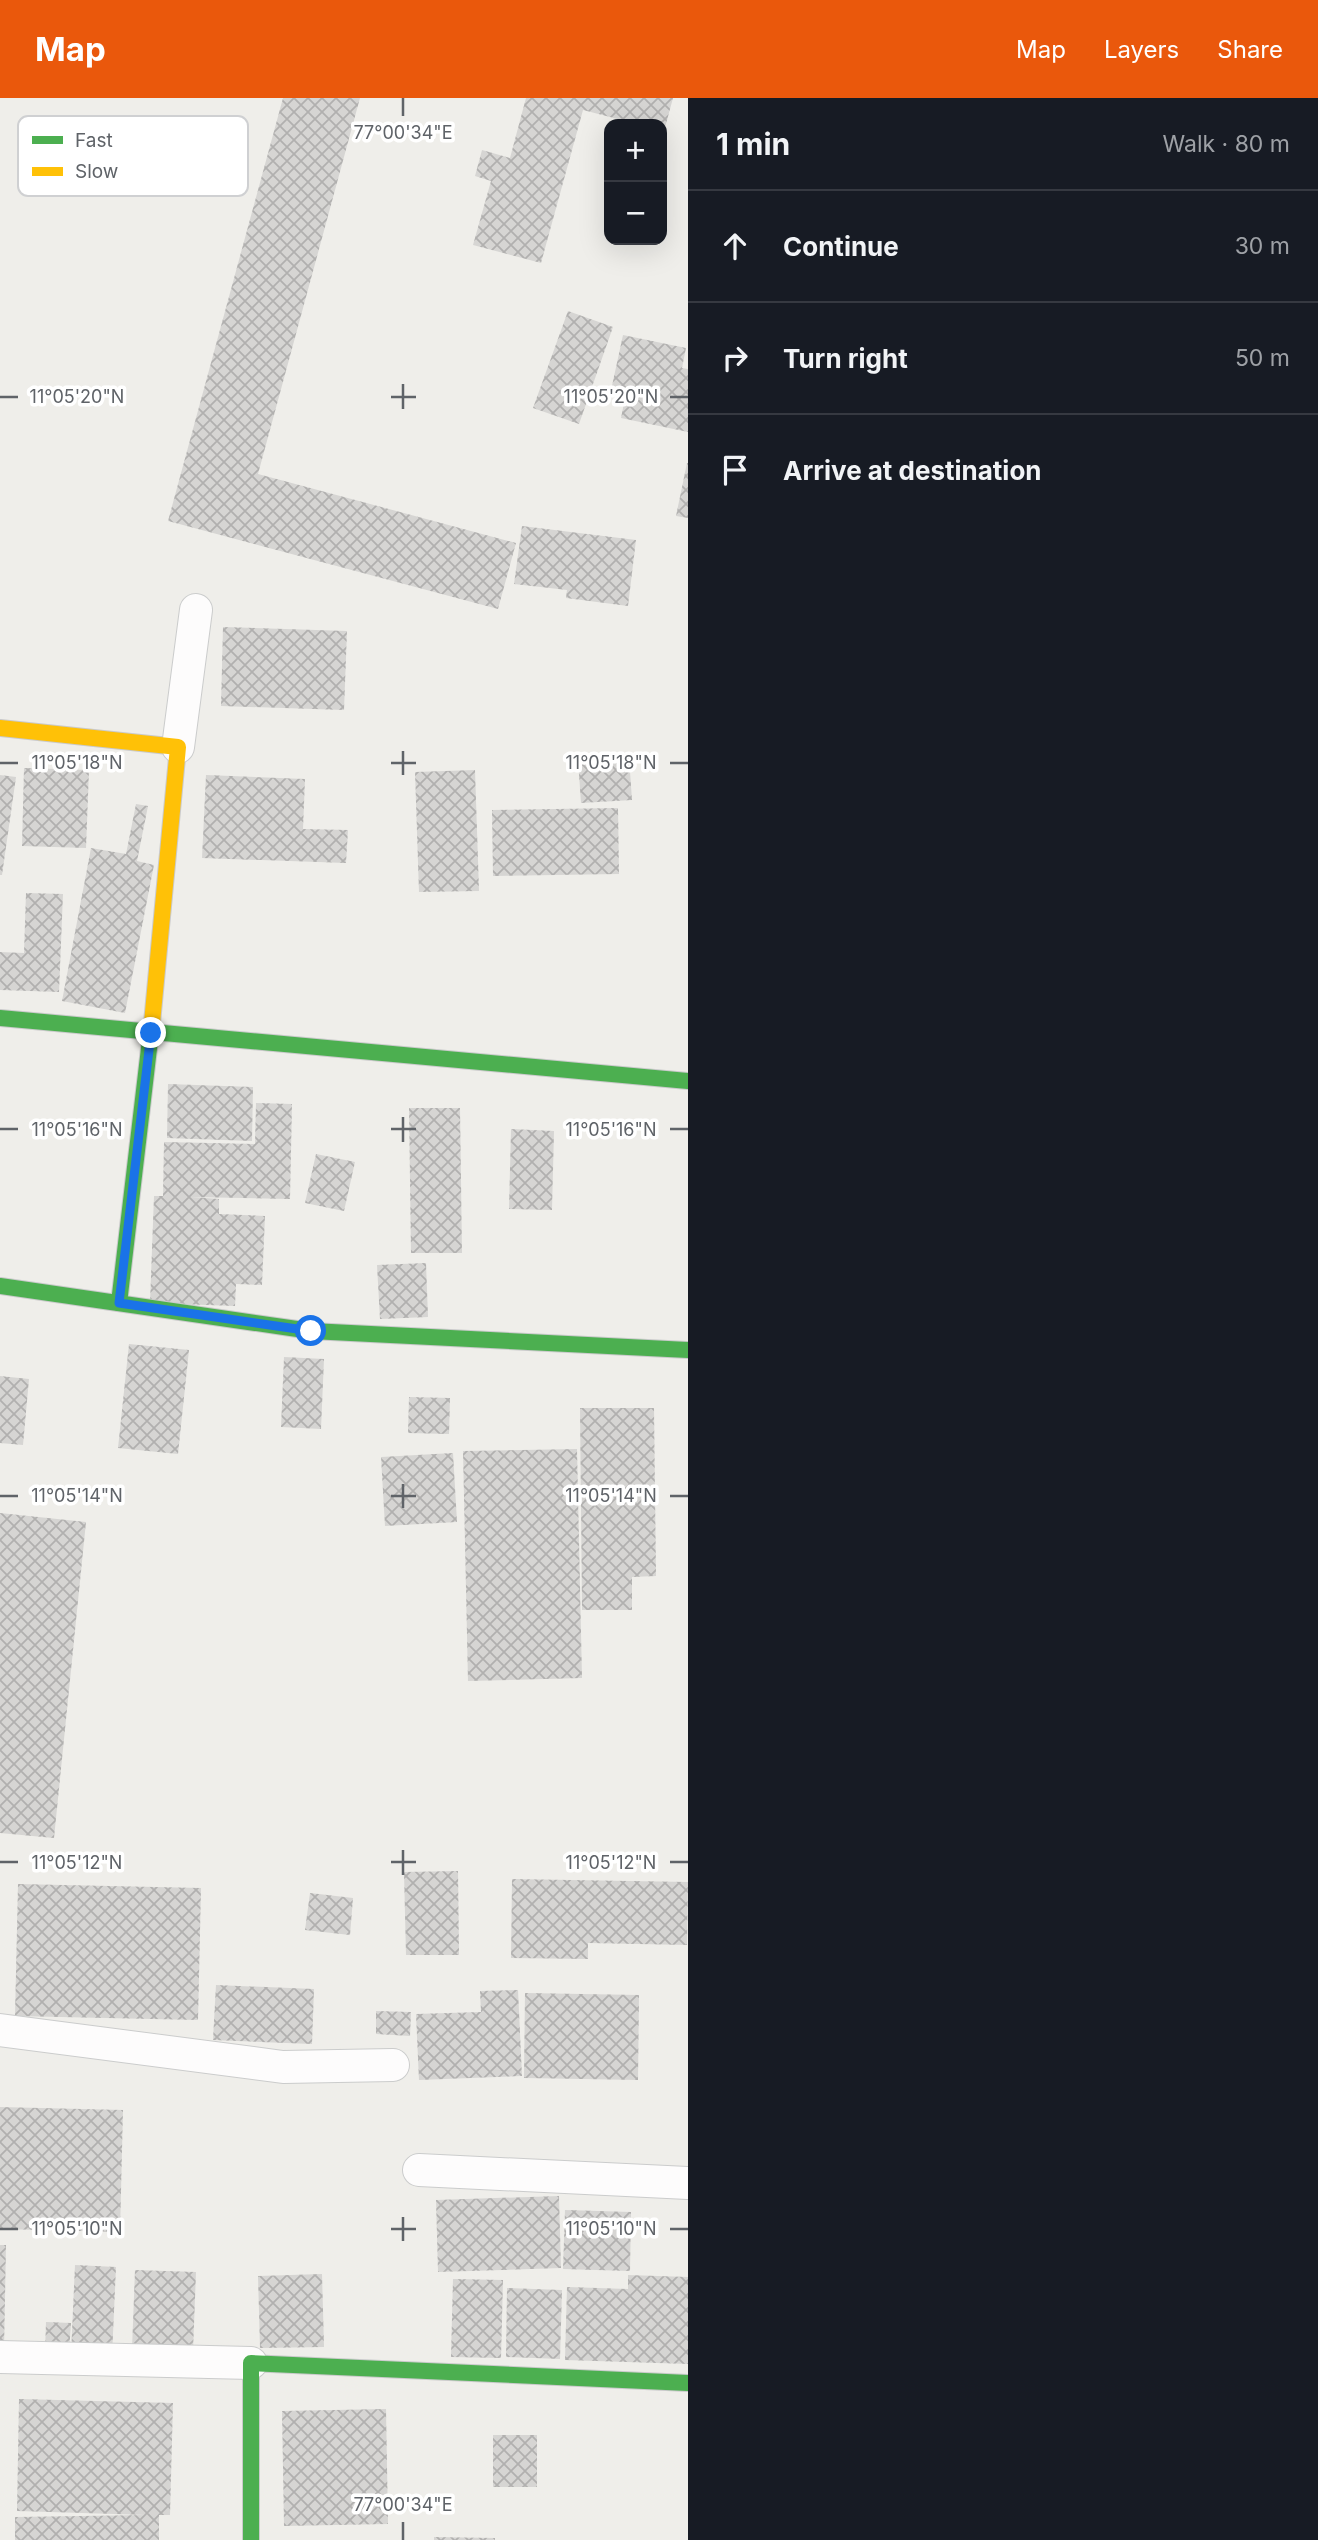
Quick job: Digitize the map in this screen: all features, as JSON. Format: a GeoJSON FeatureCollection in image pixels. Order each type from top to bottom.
{"type":"FeatureCollection","features":[{"type":"Feature","properties":{"kind":"street"},"geometry":{"type":"LineString","coordinates":[[119,1303],[151,1033],[178,747],[196,610]]}},
{"type":"Feature","properties":{"kind":"street"},"geometry":{"type":"LineString","coordinates":[[0,728],[178,747]]}},
{"type":"Feature","properties":{"kind":"street"},"geometry":{"type":"LineString","coordinates":[[0,1018],[688,1081]]}},
{"type":"Feature","properties":{"kind":"street"},"geometry":{"type":"LineString","coordinates":[[0,1286],[311,1331],[688,1350]]}},
{"type":"Feature","properties":{"kind":"street"},"geometry":{"type":"LineString","coordinates":[[0,2030],[283,2067],[393,2065]]}},
{"type":"Feature","properties":{"kind":"street"},"geometry":{"type":"LineString","coordinates":[[419,2169],[688,2183]]}},
{"type":"Feature","properties":{"kind":"street"},"geometry":{"type":"LineString","coordinates":[[0,2357],[251,2363],[688,2383]]}},
{"type":"Feature","properties":{"kind":"street"},"geometry":{"type":"LineString","coordinates":[[251,2363],[251,2540]]}},
{"type":"Feature","properties":{"kind":"building"},"geometry":{"type":"Polygon","coordinates":[[[283,98],[360,98],[258,474],[516,543],[498,609],[168,521],[283,98]]]}},
{"type":"Feature","properties":{"kind":"building"},"geometry":{"type":"Polygon","coordinates":[[[526,98],[673,98],[667,120],[618,119],[583,110],[541,263],[473,245],[491,181],[475,176],[482,150],[510,158],[526,98]]]}},
{"type":"Feature","properties":{"kind":"building"},"geometry":{"type":"Polygon","coordinates":[[[568,311],[613,327],[579,424],[533,408],[568,311]]]}},
{"type":"Feature","properties":{"kind":"building"},"geometry":{"type":"Polygon","coordinates":[[[623,335],[686,348],[682,368],[688,369],[688,432],[621,418],[625,398],[610,395],[623,335]]]}},
{"type":"Feature","properties":{"kind":"building"},"geometry":{"type":"Polygon","coordinates":[[[688,463],[688,518],[676,516],[688,463]]]}},
{"type":"Feature","properties":{"kind":"building"},"geometry":{"type":"Polygon","coordinates":[[[522,526],[636,540],[628,606],[566,598],[567,590],[514,584],[522,526]]]}},
{"type":"Feature","properties":{"kind":"building"},"geometry":{"type":"Polygon","coordinates":[[[223,627],[347,631],[344,710],[221,706],[223,627]]]}},
{"type":"Feature","properties":{"kind":"building"},"geometry":{"type":"Polygon","coordinates":[[[629,757],[632,800],[581,803],[578,760],[629,757]]]}},
{"type":"Feature","properties":{"kind":"building"},"geometry":{"type":"Polygon","coordinates":[[[24,768],[89,770],[86,848],[22,846],[24,768]]]}},
{"type":"Feature","properties":{"kind":"building"},"geometry":{"type":"Polygon","coordinates":[[[475,770],[479,891],[419,892],[415,772],[475,770]]]}},
{"type":"Feature","properties":{"kind":"building"},"geometry":{"type":"Polygon","coordinates":[[[0,775],[16,777],[2,875],[0,875],[0,775]]]}},
{"type":"Feature","properties":{"kind":"building"},"geometry":{"type":"Polygon","coordinates":[[[206,775],[305,779],[303,829],[348,830],[346,863],[202,858],[206,775]]]}},
{"type":"Feature","properties":{"kind":"building"},"geometry":{"type":"Polygon","coordinates":[[[136,804],[148,806],[137,861],[154,865],[125,1013],[62,1001],[91,848],[126,854],[136,804]]]}},
{"type":"Feature","properties":{"kind":"building"},"geometry":{"type":"Polygon","coordinates":[[[618,808],[619,874],[493,876],[492,810],[618,808]]]}},
{"type":"Feature","properties":{"kind":"building"},"geometry":{"type":"Polygon","coordinates":[[[26,893],[63,894],[59,992],[0,990],[0,952],[24,953],[26,893]]]}},
{"type":"Feature","properties":{"kind":"building"},"geometry":{"type":"Polygon","coordinates":[[[168,1084],[253,1087],[252,1141],[167,1138],[168,1084]]]}},
{"type":"Feature","properties":{"kind":"building"},"geometry":{"type":"Polygon","coordinates":[[[256,1103],[292,1104],[290,1199],[191,1197],[219,1199],[219,1214],[265,1216],[262,1285],[236,1284],[235,1306],[150,1303],[154,1196],[163,1196],[164,1142],[255,1144],[256,1103]]]}},
{"type":"Feature","properties":{"kind":"building"},"geometry":{"type":"Polygon","coordinates":[[[409,1108],[460,1108],[462,1253],[411,1253],[409,1108]]]}},
{"type":"Feature","properties":{"kind":"building"},"geometry":{"type":"Polygon","coordinates":[[[511,1129],[554,1131],[552,1210],[509,1209],[511,1129]]]}},
{"type":"Feature","properties":{"kind":"building"},"geometry":{"type":"Polygon","coordinates":[[[316,1154],[355,1162],[344,1211],[305,1203],[316,1154]]]}},
{"type":"Feature","properties":{"kind":"building"},"geometry":{"type":"Polygon","coordinates":[[[426,1263],[428,1317],[380,1319],[377,1265],[426,1263]]]}},
{"type":"Feature","properties":{"kind":"building"},"geometry":{"type":"Polygon","coordinates":[[[129,1344],[189,1350],[178,1454],[118,1448],[129,1344]]]}},
{"type":"Feature","properties":{"kind":"building"},"geometry":{"type":"Polygon","coordinates":[[[284,1357],[324,1359],[321,1429],[281,1427],[284,1357]]]}},
{"type":"Feature","properties":{"kind":"building"},"geometry":{"type":"Polygon","coordinates":[[[0,1376],[29,1379],[23,1445],[0,1443],[0,1376]]]}},
{"type":"Feature","properties":{"kind":"building"},"geometry":{"type":"Polygon","coordinates":[[[409,1397],[450,1398],[449,1434],[408,1433],[409,1397]]]}},
{"type":"Feature","properties":{"kind":"building"},"geometry":{"type":"Polygon","coordinates":[[[580,1408],[654,1408],[656,1576],[632,1577],[632,1610],[582,1610],[580,1408]]]}},
{"type":"Feature","properties":{"kind":"building"},"geometry":{"type":"Polygon","coordinates":[[[577,1449],[582,1678],[468,1681],[463,1451],[577,1449]]]}},
{"type":"Feature","properties":{"kind":"building"},"geometry":{"type":"Polygon","coordinates":[[[453,1453],[457,1522],[385,1526],[381,1457],[453,1453]]]}},
{"type":"Feature","properties":{"kind":"building"},"geometry":{"type":"Polygon","coordinates":[[[0,1513],[86,1522],[54,1838],[0,1833],[0,1513]]]}},
{"type":"Feature","properties":{"kind":"building"},"geometry":{"type":"Polygon","coordinates":[[[458,1871],[459,1955],[406,1955],[404,1872],[458,1871]]]}},
{"type":"Feature","properties":{"kind":"building"},"geometry":{"type":"Polygon","coordinates":[[[512,1879],[688,1882],[687,1945],[588,1943],[588,1959],[511,1958],[512,1879]]]}},
{"type":"Feature","properties":{"kind":"building"},"geometry":{"type":"Polygon","coordinates":[[[18,1884],[201,1888],[198,2020],[15,2016],[18,1884]]]}},
{"type":"Feature","properties":{"kind":"building"},"geometry":{"type":"Polygon","coordinates":[[[310,1893],[353,1898],[350,1935],[305,1930],[310,1893]]]}},
{"type":"Feature","properties":{"kind":"building"},"geometry":{"type":"Polygon","coordinates":[[[216,1985],[314,1989],[312,2044],[213,2040],[216,1985]]]}},
{"type":"Feature","properties":{"kind":"building"},"geometry":{"type":"Polygon","coordinates":[[[518,1990],[522,2076],[419,2080],[416,2014],[481,2012],[480,1991],[518,1990]]]}},
{"type":"Feature","properties":{"kind":"building"},"geometry":{"type":"Polygon","coordinates":[[[525,1993],[639,1995],[638,2080],[524,2078],[525,1993]]]}},
{"type":"Feature","properties":{"kind":"building"},"geometry":{"type":"Polygon","coordinates":[[[376,2011],[411,2012],[410,2036],[376,2034],[376,2011]]]}},
{"type":"Feature","properties":{"kind":"building"},"geometry":{"type":"Polygon","coordinates":[[[0,2107],[123,2110],[120,2232],[0,2229],[0,2107]]]}},
{"type":"Feature","properties":{"kind":"building"},"geometry":{"type":"Polygon","coordinates":[[[559,2196],[561,2268],[438,2272],[436,2200],[559,2196]]]}},
{"type":"Feature","properties":{"kind":"building"},"geometry":{"type":"Polygon","coordinates":[[[565,2210],[631,2212],[630,2271],[563,2269],[565,2210]]]}},
{"type":"Feature","properties":{"kind":"building"},"geometry":{"type":"Polygon","coordinates":[[[0,2245],[6,2245],[4,2350],[0,2350],[0,2245]]]}},
{"type":"Feature","properties":{"kind":"building"},"geometry":{"type":"Polygon","coordinates":[[[75,2265],[116,2267],[112,2356],[71,2354],[75,2265]]]}},
{"type":"Feature","properties":{"kind":"building"},"geometry":{"type":"Polygon","coordinates":[[[135,2270],[196,2272],[193,2351],[132,2349],[135,2270]]]}},
{"type":"Feature","properties":{"kind":"building"},"geometry":{"type":"Polygon","coordinates":[[[322,2274],[324,2347],[260,2348],[258,2276],[322,2274]]]}},
{"type":"Feature","properties":{"kind":"building"},"geometry":{"type":"Polygon","coordinates":[[[628,2275],[688,2277],[688,2364],[565,2360],[567,2287],[628,2289],[628,2275]]]}},
{"type":"Feature","properties":{"kind":"building"},"geometry":{"type":"Polygon","coordinates":[[[453,2279],[503,2280],[501,2358],[451,2357],[453,2279]]]}},
{"type":"Feature","properties":{"kind":"building"},"geometry":{"type":"Polygon","coordinates":[[[507,2288],[562,2290],[560,2359],[506,2357],[507,2288]]]}},
{"type":"Feature","properties":{"kind":"building"},"geometry":{"type":"Polygon","coordinates":[[[46,2322],[71,2323],[69,2353],[45,2352],[46,2322]]]}},
{"type":"Feature","properties":{"kind":"building"},"geometry":{"type":"Polygon","coordinates":[[[19,2399],[173,2403],[170,2515],[159,2515],[159,2540],[15,2540],[15,2517],[147,2515],[17,2511],[19,2399]]]}},
{"type":"Feature","properties":{"kind":"building"},"geometry":{"type":"Polygon","coordinates":[[[386,2409],[388,2524],[284,2526],[282,2411],[386,2409]]]}},
{"type":"Feature","properties":{"kind":"building"},"geometry":{"type":"Polygon","coordinates":[[[493,2435],[537,2435],[537,2487],[493,2487],[493,2435]]]}},
{"type":"Feature","properties":{"kind":"building"},"geometry":{"type":"Polygon","coordinates":[[[434,2537],[495,2538],[495,2540],[434,2540],[434,2537]]]}},
{"type":"Feature","properties":{"kind":"traffic: fast"},"geometry":{"type":"LineString","coordinates":[[0,1018],[688,1081]]}},
{"type":"Feature","properties":{"kind":"traffic: fast"},"geometry":{"type":"LineString","coordinates":[[119,1303],[152,1023]]}},
{"type":"Feature","properties":{"kind":"traffic: fast"},"geometry":{"type":"LineString","coordinates":[[0,1286],[311,1331],[688,1350]]}},
{"type":"Feature","properties":{"kind":"traffic: fast"},"geometry":{"type":"LineString","coordinates":[[251,2540],[251,2363],[688,2383]]}},
{"type":"Feature","properties":{"kind":"traffic: slow"},"geometry":{"type":"LineString","coordinates":[[0,728],[178,747],[152,1023]]}},
{"type":"Feature","properties":{"kind":"route"},"geometry":{"type":"LineString","coordinates":[[151,1033],[119,1303],[311,1331]]}}]}
